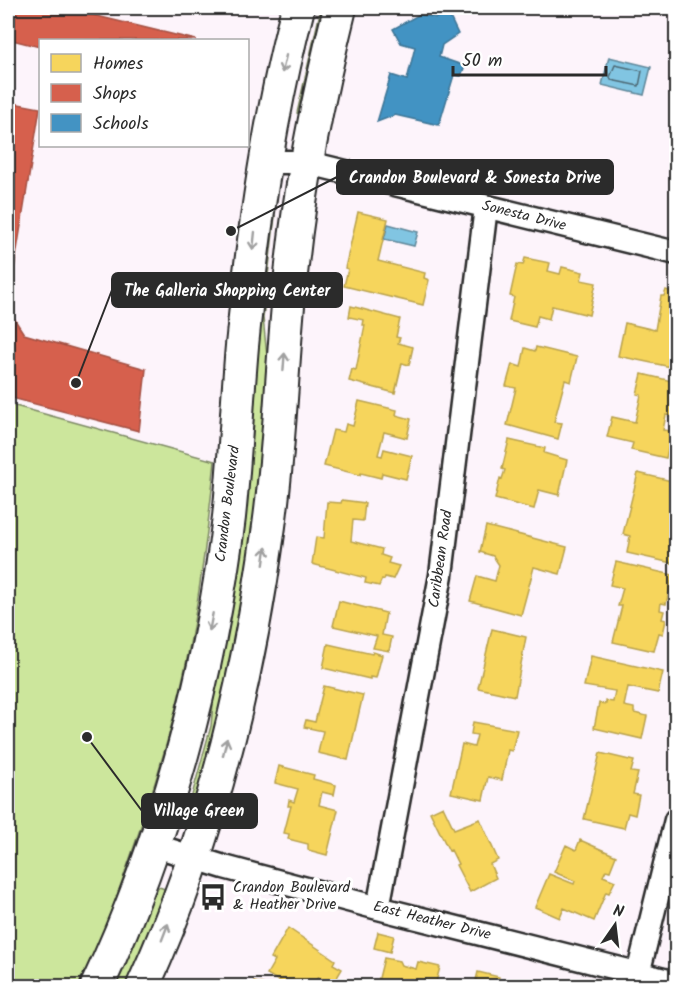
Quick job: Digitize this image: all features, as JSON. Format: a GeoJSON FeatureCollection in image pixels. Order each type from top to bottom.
{"type":"FeatureCollection","features":[{"type":"Feature","properties":{"kind":"main road","name":"Crandon Boulevard"},"geometry":{"type":"LineString","coordinates":[[97,987],[116,945],[153,845],[173,783],[201,675],[228,518],[242,347],[256,219],[283,69],[298,8]]}},
{"type":"Feature","properties":{"kind":"main road"},"geometry":{"type":"LineString","coordinates":[[142,987],[193,858],[221,763],[245,668],[270,524],[292,266],[305,162],[340,8]]}},
{"type":"Feature","properties":{"kind":"street","name":"Sonesta Drive"},"geometry":{"type":"LineString","coordinates":[[265,162],[305,162],[676,253]]}},
{"type":"Feature","properties":{"kind":"street","name":"Caribbean Road"},"geometry":{"type":"LineString","coordinates":[[378,908],[441,575],[486,207]]}},
{"type":"Feature","properties":{"kind":"street"},"geometry":{"type":"LineString","coordinates":[[638,974],[676,820]]}},
{"type":"Feature","properties":{"kind":"street","name":"East Heather Drive"},"geometry":{"type":"LineString","coordinates":[[153,845],[378,908],[676,983]]}},
{"type":"Feature","properties":{"kind":"green space"},"geometry":{"type":"Polygon","coordinates":[[[321,8],[327,8],[302,115],[297,113],[321,8]]]}},
{"type":"Feature","properties":{"kind":"green space"},"geometry":{"type":"Polygon","coordinates":[[[269,216],[275,216],[263,318],[269,375],[262,484],[235,653],[195,812],[188,810],[211,726],[269,216]]]}},
{"type":"Feature","properties":{"kind":"green space"},"geometry":{"type":"Polygon","coordinates":[[[8,404],[215,461],[199,588],[177,704],[143,820],[117,897],[82,986],[8,986],[8,404]]]}},
{"type":"Feature","properties":{"kind":"green space"},"geometry":{"type":"Polygon","coordinates":[[[159,887],[168,890],[129,986],[111,986],[147,903],[159,887]]]}},
{"type":"Feature","properties":{"kind":"water"},"geometry":{"type":"Polygon","coordinates":[[[609,57],[651,67],[644,95],[602,85],[609,57]]]}},
{"type":"Feature","properties":{"kind":"water"},"geometry":{"type":"Polygon","coordinates":[[[388,224],[418,232],[414,246],[384,239],[388,224]]]}},
{"type":"Feature","properties":{"kind":"building: Homes"},"geometry":{"type":"Polygon","coordinates":[[[358,212],[388,219],[378,261],[425,273],[424,278],[429,280],[423,305],[344,286],[348,269],[345,268],[358,212]]]}},
{"type":"Feature","properties":{"kind":"building: Homes"},"geometry":{"type":"Polygon","coordinates":[[[525,258],[550,263],[548,271],[560,274],[562,267],[583,272],[581,280],[596,283],[589,315],[552,306],[549,319],[538,316],[535,327],[509,321],[514,297],[510,296],[517,264],[523,265],[525,258]]]}},
{"type":"Feature","properties":{"kind":"building: Homes"},"geometry":{"type":"Polygon","coordinates":[[[666,290],[676,293],[676,368],[618,356],[625,323],[655,330],[661,296],[664,296],[666,290]]]}},
{"type":"Feature","properties":{"kind":"building: Homes"},"geometry":{"type":"Polygon","coordinates":[[[351,306],[400,319],[396,337],[400,338],[398,343],[413,347],[409,365],[402,363],[395,393],[349,381],[352,369],[356,370],[365,325],[363,325],[364,320],[349,317],[351,306]]]}},
{"type":"Feature","properties":{"kind":"building: Homes"},"geometry":{"type":"Polygon","coordinates":[[[536,347],[577,357],[571,382],[565,380],[554,422],[562,423],[558,439],[507,425],[516,388],[506,386],[512,364],[521,367],[525,348],[535,351],[536,347]]]}},
{"type":"Feature","properties":{"kind":"building: Homes"},"geometry":{"type":"Polygon","coordinates":[[[642,374],[676,382],[676,417],[666,415],[663,430],[672,431],[666,458],[631,450],[633,443],[607,437],[612,417],[635,422],[641,395],[637,394],[642,374]]]}},
{"type":"Feature","properties":{"kind":"building: Homes"},"geometry":{"type":"Polygon","coordinates":[[[359,401],[397,410],[396,415],[411,419],[407,438],[384,432],[378,455],[382,456],[384,449],[412,456],[406,479],[382,473],[381,478],[361,473],[360,475],[324,466],[333,430],[344,432],[346,424],[353,426],[359,401]]]}},
{"type":"Feature","properties":{"kind":"building: Homes"},"geometry":{"type":"Polygon","coordinates":[[[509,440],[545,448],[544,453],[567,460],[559,495],[539,490],[534,509],[495,499],[500,478],[502,479],[505,470],[502,469],[509,440]]]}},
{"type":"Feature","properties":{"kind":"building: Homes"},"geometry":{"type":"Polygon","coordinates":[[[638,473],[676,482],[673,511],[676,512],[676,564],[627,553],[630,536],[623,534],[638,473]]]}},
{"type":"Feature","properties":{"kind":"building: Homes"},"geometry":{"type":"Polygon","coordinates":[[[342,500],[365,503],[363,521],[353,520],[351,541],[382,549],[381,555],[390,558],[388,563],[399,566],[393,579],[385,577],[379,586],[365,583],[366,578],[312,564],[316,537],[324,538],[327,502],[341,503],[342,500]]]}},
{"type":"Feature","properties":{"kind":"building: Homes"},"geometry":{"type":"Polygon","coordinates":[[[486,526],[567,547],[560,574],[534,567],[521,615],[470,601],[477,576],[495,581],[499,565],[493,556],[480,552],[486,526]]]}},
{"type":"Feature","properties":{"kind":"building: Homes"},"geometry":{"type":"Polygon","coordinates":[[[616,562],[673,575],[666,604],[661,603],[660,610],[664,611],[662,619],[666,620],[663,634],[659,633],[654,651],[613,642],[622,606],[618,606],[623,588],[610,585],[616,562]]]}},
{"type":"Feature","properties":{"kind":"building: Homes"},"geometry":{"type":"Polygon","coordinates":[[[339,601],[386,613],[382,635],[392,637],[389,651],[373,648],[377,636],[333,626],[339,601]]]}},
{"type":"Feature","properties":{"kind":"building: Homes"},"geometry":{"type":"Polygon","coordinates":[[[492,629],[526,637],[515,696],[478,688],[492,629]]]}},
{"type":"Feature","properties":{"kind":"building: Homes"},"geometry":{"type":"Polygon","coordinates":[[[328,644],[382,655],[376,678],[370,677],[370,679],[323,668],[328,644]]]}},
{"type":"Feature","properties":{"kind":"building: Homes"},"geometry":{"type":"Polygon","coordinates":[[[591,656],[663,672],[658,693],[628,687],[624,706],[634,708],[634,713],[647,716],[642,739],[594,728],[599,703],[613,702],[615,691],[584,686],[591,656]]]}},
{"type":"Feature","properties":{"kind":"building: Homes"},"geometry":{"type":"Polygon","coordinates":[[[324,686],[363,695],[348,760],[318,753],[323,731],[304,727],[306,720],[315,722],[324,686]]]}},
{"type":"Feature","properties":{"kind":"building: Homes"},"geometry":{"type":"Polygon","coordinates":[[[473,722],[517,730],[512,751],[508,750],[502,780],[488,777],[483,800],[451,793],[462,744],[474,747],[477,735],[471,734],[473,722]]]}},
{"type":"Feature","properties":{"kind":"building: Homes"},"geometry":{"type":"Polygon","coordinates":[[[600,753],[634,761],[631,772],[638,773],[633,794],[639,795],[635,815],[628,813],[624,828],[584,819],[600,753]]]}},
{"type":"Feature","properties":{"kind":"building: Homes"},"geometry":{"type":"Polygon","coordinates":[[[279,766],[314,775],[313,779],[336,785],[334,795],[322,792],[319,805],[338,810],[327,855],[308,850],[308,844],[288,839],[289,834],[284,833],[291,806],[288,806],[289,800],[294,802],[298,789],[275,783],[279,766]]]}},
{"type":"Feature","properties":{"kind":"building: Homes"},"geometry":{"type":"Polygon","coordinates":[[[443,806],[454,829],[480,819],[498,860],[490,864],[496,878],[470,892],[430,812],[443,806]]]}},
{"type":"Feature","properties":{"kind":"building: Homes"},"geometry":{"type":"Polygon","coordinates":[[[580,840],[616,856],[610,871],[606,870],[603,876],[615,881],[609,893],[606,892],[594,921],[564,908],[560,918],[535,907],[549,874],[574,884],[575,881],[554,872],[566,845],[576,850],[580,840]]]}},
{"type":"Feature","properties":{"kind":"building: Homes"},"geometry":{"type":"Polygon","coordinates":[[[288,928],[335,960],[333,964],[342,969],[332,986],[318,977],[312,986],[287,986],[267,974],[275,960],[271,958],[288,928]]]}},
{"type":"Feature","properties":{"kind":"building: Homes"},"geometry":{"type":"Polygon","coordinates":[[[378,932],[394,936],[390,952],[374,948],[378,932]]]}},
{"type":"Feature","properties":{"kind":"building: Homes"},"geometry":{"type":"Polygon","coordinates":[[[384,958],[399,961],[401,965],[416,969],[418,962],[440,967],[435,986],[377,986],[384,958]]]}},
{"type":"Feature","properties":{"kind":"building: Homes"},"geometry":{"type":"Polygon","coordinates":[[[478,972],[499,977],[497,986],[454,986],[455,980],[475,984],[478,972]]]}},
{"type":"Feature","properties":{"kind":"building: Homes"},"geometry":{"type":"Polygon","coordinates":[[[229,982],[251,986],[228,986],[229,982]]]}},
{"type":"Feature","properties":{"kind":"building: Homes"},"geometry":{"type":"Polygon","coordinates":[[[254,982],[269,986],[253,986],[254,982]]]}},
{"type":"Feature","properties":{"kind":"building: Shops"},"geometry":{"type":"Polygon","coordinates":[[[8,8],[64,8],[192,39],[39,39],[39,47],[8,39],[8,8]]]}},
{"type":"Feature","properties":{"kind":"building: Shops"},"geometry":{"type":"Polygon","coordinates":[[[8,102],[39,108],[39,114],[8,306],[8,102]]]}},
{"type":"Feature","properties":{"kind":"building: Shops"},"geometry":{"type":"Polygon","coordinates":[[[8,309],[24,334],[146,369],[139,431],[8,397],[8,309]]]}},
{"type":"Feature","properties":{"kind":"building: Schools"},"geometry":{"type":"Polygon","coordinates":[[[447,11],[458,34],[442,45],[439,57],[465,66],[461,76],[454,75],[439,125],[395,115],[377,122],[391,75],[407,80],[415,47],[401,43],[393,29],[420,14],[436,18],[447,11]]]}},
{"type":"Feature","properties":{"kind":"place","name":"Crandon Boulevard & Sonesta Drive"},"geometry":{"type":"Point","coordinates":[231,231]}},
{"type":"Feature","properties":{"kind":"place","name":"The Galleria Shopping Center"},"geometry":{"type":"Point","coordinates":[76,383]}},
{"type":"Feature","properties":{"kind":"place","name":"Village Green"},"geometry":{"type":"Point","coordinates":[87,737]}},
{"type":"Feature","properties":{"kind":"place","name":"Crandon Boulevard & Heather Drive"},"geometry":{"type":"Point","coordinates":[213,897]}}]}
